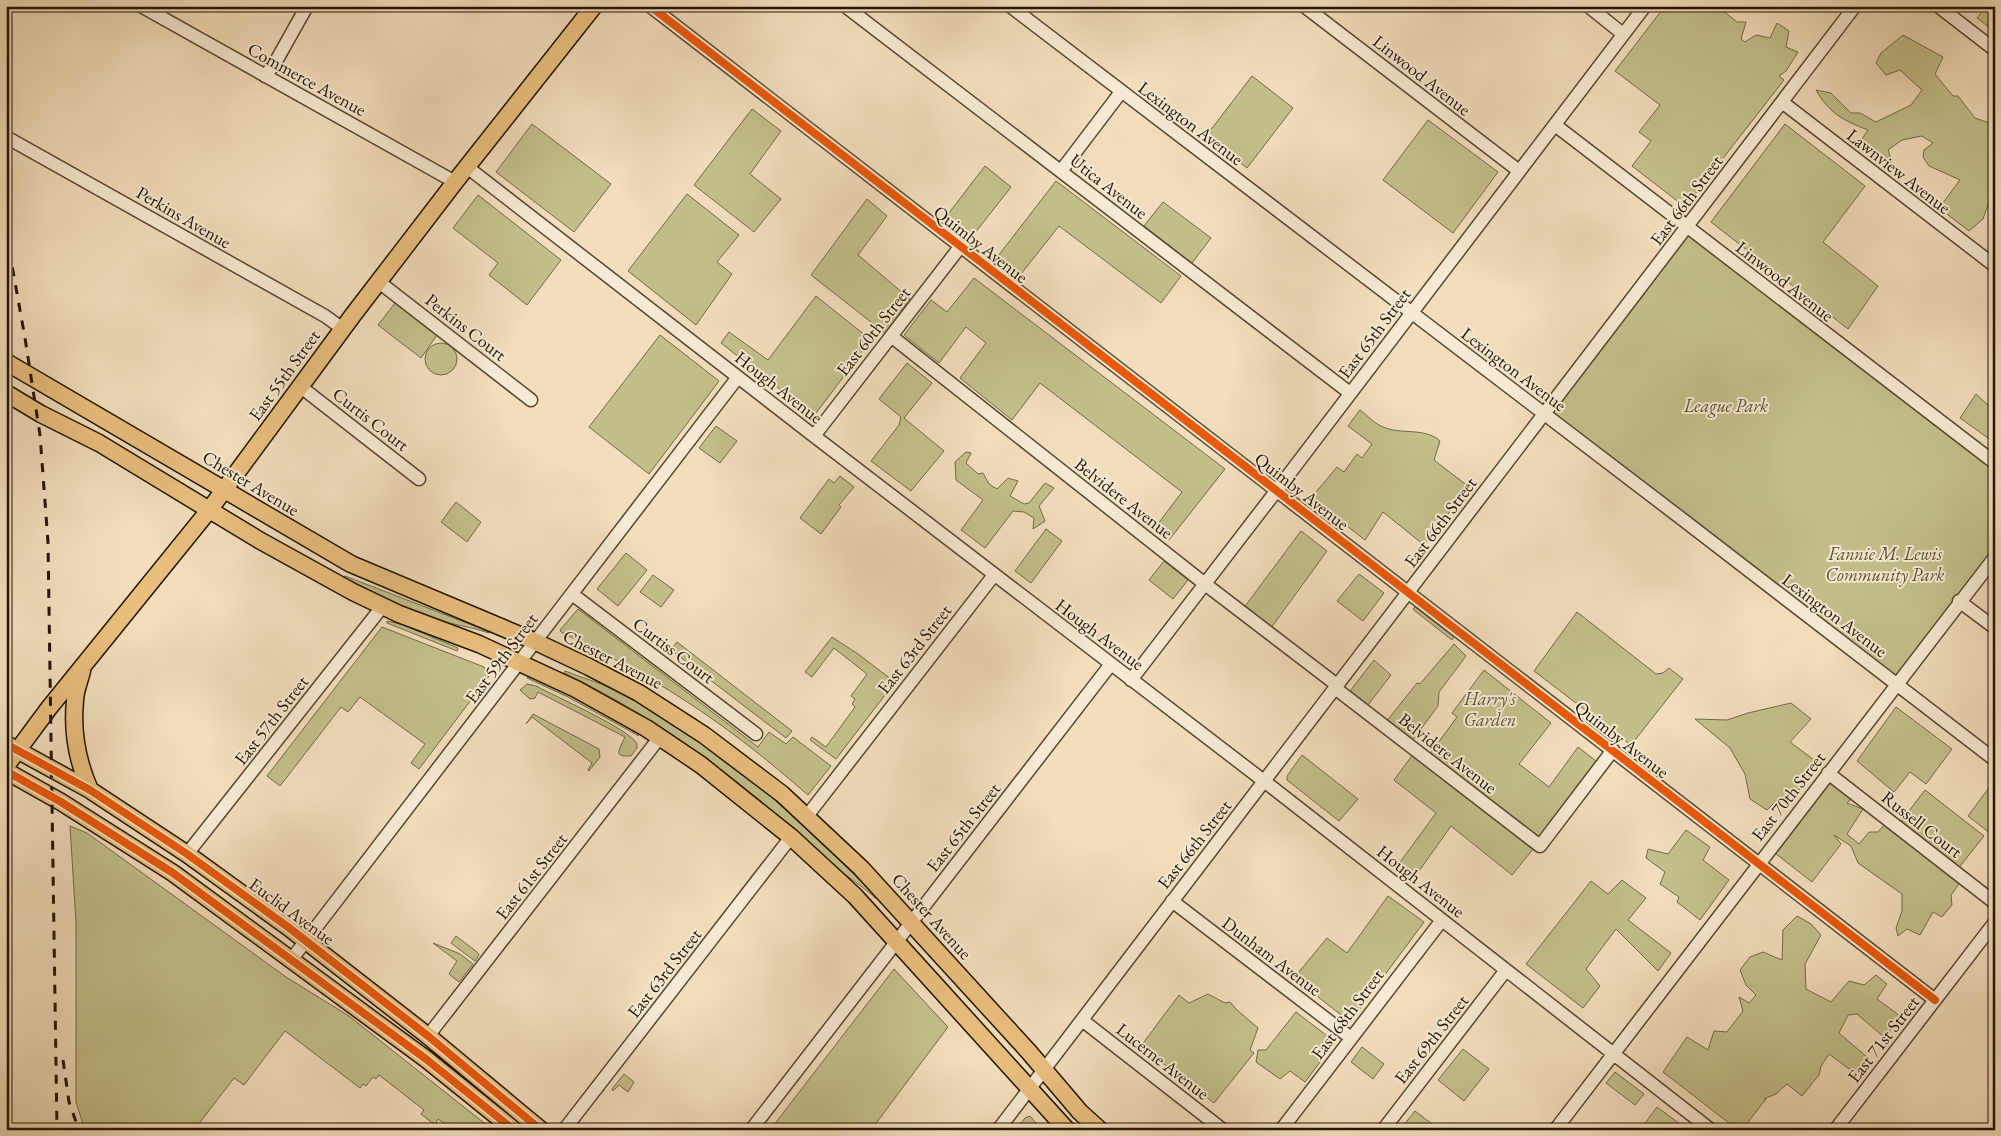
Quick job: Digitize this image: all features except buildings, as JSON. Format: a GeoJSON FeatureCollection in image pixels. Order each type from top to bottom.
{"type":"FeatureCollection","features":[{"type":"Feature","properties":{"kind":"main road","name":"East 55th Street"},"geometry":{"type":"LineString","coordinates":[[6,766],[12,748],[83,666],[210,509],[455,182],[594,6]]}},
{"type":"Feature","properties":{"kind":"main road","name":"Chester Avenue"},"geometry":{"type":"LineString","coordinates":[[6,362],[351,564],[534,642],[614,680],[680,718],[759,775],[807,816],[861,868],[1080,1112],[1100,1130]]}},
{"type":"Feature","properties":{"kind":"main road"},"geometry":{"type":"LineString","coordinates":[[6,393],[41,414],[100,443],[301,564],[382,607],[478,644],[597,700],[660,738],[720,778],[791,837],[855,896],[896,944],[1067,1130]]}},
{"type":"Feature","properties":{"kind":"main road"},"geometry":{"type":"LineString","coordinates":[[83,666],[75,701],[76,740],[81,770],[90,790]]}},
{"type":"Feature","properties":{"kind":"main road","name":"Euclid Avenue"},"geometry":{"type":"LineString","coordinates":[[12,748],[90,790],[187,854],[306,940],[428,1036],[540,1130]]}},
{"type":"Feature","properties":{"kind":"main road"},"geometry":{"type":"LineString","coordinates":[[6,772],[61,802],[173,873],[426,1059],[514,1130]]}},
{"type":"Feature","properties":{"kind":"street","name":"Commerce Avenue"},"geometry":{"type":"LineString","coordinates":[[141,6],[455,182]]}},
{"type":"Feature","properties":{"kind":"street"},"geometry":{"type":"LineString","coordinates":[[265,76],[275,63],[307,6]]}},
{"type":"Feature","properties":{"kind":"street","name":"Quimby Avenue"},"geometry":{"type":"LineString","coordinates":[[650,6],[1935,1000]]}},
{"type":"Feature","properties":{"kind":"street","name":"Utica Avenue"},"geometry":{"type":"LineString","coordinates":[[846,6],[1350,393]]}},
{"type":"Feature","properties":{"kind":"street","name":"Lexington Avenue"},"geometry":{"type":"LineString","coordinates":[[1010,6],[1995,760]]}},
{"type":"Feature","properties":{"kind":"street","name":"Linwood Avenue"},"geometry":{"type":"LineString","coordinates":[[1304,6],[1519,171]]}},
{"type":"Feature","properties":{"kind":"street"},"geometry":{"type":"LineString","coordinates":[[1588,6],[1623,34]]}},
{"type":"Feature","properties":{"kind":"street","name":"East 65th Street"},"geometry":{"type":"LineString","coordinates":[[1131,680],[1644,6]]}},
{"type":"Feature","properties":{"kind":"street","name":"East 66th Street"},"geometry":{"type":"LineString","coordinates":[[998,1130],[1856,6]]}},
{"type":"Feature","properties":{"kind":"street"},"geometry":{"type":"LineString","coordinates":[[1938,6],[1995,50]]}},
{"type":"Feature","properties":{"kind":"street"},"geometry":{"type":"LineString","coordinates":[[1061,171],[1122,92]]}},
{"type":"Feature","properties":{"kind":"street","name":"Lawnview Avenue"},"geometry":{"type":"LineString","coordinates":[[1782,102],[1995,266]]}},
{"type":"Feature","properties":{"kind":"street","name":"Linwood Avenue"},"geometry":{"type":"LineString","coordinates":[[1555,125],[1995,464]]}},
{"type":"Feature","properties":{"kind":"street","name":"Perkins Avenue"},"geometry":{"type":"LineString","coordinates":[[6,137],[325,316],[343,329]]}},
{"type":"Feature","properties":{"kind":"street","name":"Hough Avenue"},"geometry":{"type":"LineString","coordinates":[[467,167],[1264,782],[1711,1130]]}},
{"type":"Feature","properties":{"kind":"street","name":"East 60th Street"},"geometry":{"type":"LineString","coordinates":[[814,436],[960,247]]}},
{"type":"Feature","properties":{"kind":"street","name":"Perkins Court"},"geometry":{"type":"LineString","coordinates":[[379,282],[532,400]]}},
{"type":"Feature","properties":{"kind":"street","name":"Belvidere Avenue"},"geometry":{"type":"LineString","coordinates":[[891,336],[1540,846],[1613,750]]}},
{"type":"Feature","properties":{"kind":"street","name":"East 59th Street"},"geometry":{"type":"LineString","coordinates":[[292,960],[434,776],[518,662],[738,377]]}},
{"type":"Feature","properties":{"kind":"street","name":"Curtis Court"},"geometry":{"type":"LineString","coordinates":[[301,387],[419,479]]}},
{"type":"Feature","properties":{"kind":"street","name":"East 70th Street"},"geometry":{"type":"LineString","coordinates":[[1555,1130],[1995,556]]}},
{"type":"Feature","properties":{"kind":"street","name":"East 63rd Street"},"geometry":{"type":"LineString","coordinates":[[807,816],[994,575]]}},
{"type":"Feature","properties":{"kind":"street","name":"Curtiss Court"},"geometry":{"type":"LineString","coordinates":[[572,594],[756,734]]}},
{"type":"Feature","properties":{"kind":"street"},"geometry":{"type":"LineString","coordinates":[[1960,601],[1995,628]]}},
{"type":"Feature","properties":{"kind":"street","name":"East 57th Street"},"geometry":{"type":"LineString","coordinates":[[187,854],[382,607]]}},
{"type":"Feature","properties":{"kind":"street","name":"East 65th Street"},"geometry":{"type":"LineString","coordinates":[[752,1130],[1111,664]]}},
{"type":"Feature","properties":{"kind":"street","name":"East 61st Street"},"geometry":{"type":"LineString","coordinates":[[428,1036],[660,738]]}},
{"type":"Feature","properties":{"kind":"street","name":"Russell Court"},"geometry":{"type":"LineString","coordinates":[[1828,773],[1995,903]]}},
{"type":"Feature","properties":{"kind":"street","name":"East 63rd Street"},"geometry":{"type":"LineString","coordinates":[[564,1130],[791,837]]}},
{"type":"Feature","properties":{"kind":"street","name":"Dunham Avenue"},"geometry":{"type":"LineString","coordinates":[[1172,901],[1351,1038]]}},
{"type":"Feature","properties":{"kind":"street","name":"East 68th Street"},"geometry":{"type":"LineString","coordinates":[[1281,1130],[1442,920]]}},
{"type":"Feature","properties":{"kind":"street","name":"East 71st Street"},"geometry":{"type":"LineString","coordinates":[[1835,1130],[1995,922]]}},
{"type":"Feature","properties":{"kind":"street","name":"East 69th Street"},"geometry":{"type":"LineString","coordinates":[[1384,1130],[1506,970]]}},
{"type":"Feature","properties":{"kind":"street","name":"Lucerne Avenue"},"geometry":{"type":"LineString","coordinates":[[1082,1020],[1223,1130]]}},
{"type":"Feature","properties":{"kind":"green space"},"geometry":{"type":"Polygon","coordinates":[[[1665,6],[1717,6],[1737,22],[1746,22],[1741,39],[1745,42],[1756,35],[1770,38],[1777,23],[1789,31],[1786,47],[1798,52],[1786,71],[1779,76],[1784,80],[1685,207],[1632,166],[1651,141],[1639,132],[1660,105],[1615,71],[1665,6]]]}},
{"type":"Feature","properties":{"kind":"green space"},"geometry":{"type":"Polygon","coordinates":[[[1986,6],[1995,6],[1995,32],[1977,18],[1986,6]]]}},
{"type":"Feature","properties":{"kind":"green space"},"geometry":{"type":"Polygon","coordinates":[[[1903,35],[1943,57],[1935,74],[1953,96],[1958,96],[1975,118],[1992,124],[1991,141],[1995,139],[1995,193],[1989,202],[1983,219],[1969,231],[1939,208],[1960,180],[1929,166],[1923,157],[1924,150],[1933,143],[1922,136],[1902,140],[1888,150],[1892,162],[1889,170],[1858,145],[1868,130],[1838,115],[1826,105],[1816,90],[1831,93],[1851,113],[1860,113],[1876,122],[1911,105],[1922,90],[1900,70],[1886,75],[1876,63],[1881,53],[1903,35]]]}},
{"type":"Feature","properties":{"kind":"green space"},"geometry":{"type":"Polygon","coordinates":[[[1252,76],[1293,108],[1247,168],[1206,136],[1252,76]]]}},
{"type":"Feature","properties":{"kind":"green space"},"geometry":{"type":"Polygon","coordinates":[[[752,109],[781,131],[750,174],[781,199],[754,232],[694,185],[752,109]]]}},
{"type":"Feature","properties":{"kind":"green space"},"geometry":{"type":"Polygon","coordinates":[[[1428,120],[1498,172],[1453,233],[1383,180],[1428,120]]]}},
{"type":"Feature","properties":{"kind":"green space"},"geometry":{"type":"Polygon","coordinates":[[[532,124],[611,184],[574,232],[496,172],[532,124]]]}},
{"type":"Feature","properties":{"kind":"green space"},"geometry":{"type":"Polygon","coordinates":[[[1785,124],[1865,186],[1823,242],[1878,286],[1848,329],[1711,222],[1785,124]]]}},
{"type":"Feature","properties":{"kind":"green space"},"geometry":{"type":"Polygon","coordinates":[[[985,166],[1011,187],[971,238],[945,218],[985,166]]]}},
{"type":"Feature","properties":{"kind":"green space"},"geometry":{"type":"Polygon","coordinates":[[[1056,181],[1181,276],[1161,303],[1059,226],[1021,274],[998,256],[1056,181]]]}},
{"type":"Feature","properties":{"kind":"green space"},"geometry":{"type":"Polygon","coordinates":[[[687,194],[739,235],[717,262],[732,274],[696,325],[628,271],[687,194]]]}},
{"type":"Feature","properties":{"kind":"green space"},"geometry":{"type":"Polygon","coordinates":[[[478,195],[561,260],[527,305],[489,275],[498,263],[453,228],[478,195]]]}},
{"type":"Feature","properties":{"kind":"green space"},"geometry":{"type":"Polygon","coordinates":[[[867,199],[887,216],[858,255],[910,299],[885,333],[811,275],[867,199]]]}},
{"type":"Feature","properties":{"kind":"green space"},"geometry":{"type":"Polygon","coordinates":[[[1163,202],[1211,238],[1192,263],[1144,226],[1163,202]]]}},
{"type":"Feature","properties":{"kind":"green space","name":"League Park"},"geometry":{"type":"Polygon","coordinates":[[[1687,227],[1995,463],[1995,557],[1896,685],[1544,414],[1687,227]]]}},
{"type":"Feature","properties":{"kind":"green space"},"geometry":{"type":"Polygon","coordinates":[[[974,278],[1225,469],[1169,540],[1154,529],[1182,492],[1040,383],[1012,420],[960,378],[986,343],[966,327],[939,363],[904,335],[931,300],[947,312],[974,278]]]}},
{"type":"Feature","properties":{"kind":"green space"},"geometry":{"type":"Polygon","coordinates":[[[816,296],[871,340],[814,416],[721,343],[729,332],[768,360],[816,296]]]}},
{"type":"Feature","properties":{"kind":"green space"},"geometry":{"type":"Polygon","coordinates":[[[395,303],[437,335],[421,358],[378,325],[395,303]]]}},
{"type":"Feature","properties":{"kind":"green space"},"geometry":{"type":"Polygon","coordinates":[[[660,335],[719,381],[649,474],[589,427],[660,335]]]}},
{"type":"Feature","properties":{"kind":"green space"},"geometry":{"type":"Polygon","coordinates":[[[441,343],[447,344],[452,348],[456,353],[456,365],[452,370],[447,374],[441,375],[435,374],[430,370],[426,365],[425,359],[426,353],[430,348],[435,344],[441,343]]]}},
{"type":"Feature","properties":{"kind":"green space"},"geometry":{"type":"Polygon","coordinates":[[[907,363],[932,383],[904,418],[944,451],[911,491],[871,461],[899,425],[901,417],[879,399],[907,363]]]}},
{"type":"Feature","properties":{"kind":"green space"},"geometry":{"type":"Polygon","coordinates":[[[1976,394],[1990,407],[1995,402],[1995,443],[1960,418],[1976,394]]]}},
{"type":"Feature","properties":{"kind":"green space"},"geometry":{"type":"Polygon","coordinates":[[[1360,410],[1383,427],[1397,431],[1427,434],[1440,441],[1434,460],[1469,487],[1424,545],[1383,512],[1365,540],[1311,498],[1337,467],[1344,472],[1357,454],[1362,458],[1372,444],[1348,426],[1360,410]]]}},
{"type":"Feature","properties":{"kind":"green space"},"geometry":{"type":"Polygon","coordinates":[[[716,426],[737,441],[720,463],[699,448],[716,426]]]}},
{"type":"Feature","properties":{"kind":"green space"},"geometry":{"type":"Polygon","coordinates":[[[966,452],[971,453],[966,463],[978,474],[983,473],[989,484],[997,489],[1008,478],[1018,481],[1010,496],[1024,504],[1029,503],[1045,483],[1054,488],[1039,506],[1045,521],[1033,529],[1034,518],[1024,512],[1013,511],[985,548],[961,530],[983,500],[956,480],[955,462],[966,452]]]}},
{"type":"Feature","properties":{"kind":"green space"},"geometry":{"type":"Polygon","coordinates":[[[840,476],[854,487],[839,505],[841,507],[821,534],[800,518],[829,479],[834,483],[840,476]]]}},
{"type":"Feature","properties":{"kind":"green space"},"geometry":{"type":"Polygon","coordinates":[[[456,502],[481,522],[467,542],[441,522],[456,502]]]}},
{"type":"Feature","properties":{"kind":"green space"},"geometry":{"type":"Polygon","coordinates":[[[1046,529],[1062,541],[1031,583],[1015,571],[1046,529]]]}},
{"type":"Feature","properties":{"kind":"green space"},"geometry":{"type":"Polygon","coordinates":[[[1301,531],[1327,551],[1271,628],[1243,609],[1301,531]]]}},
{"type":"Feature","properties":{"kind":"green space"},"geometry":{"type":"Polygon","coordinates":[[[626,553],[647,570],[618,606],[597,589],[626,553]]]}},
{"type":"Feature","properties":{"kind":"green space"},"geometry":{"type":"Polygon","coordinates":[[[1164,561],[1188,580],[1173,599],[1149,580],[1164,561]]]}},
{"type":"Feature","properties":{"kind":"green space"},"geometry":{"type":"Polygon","coordinates":[[[1359,574],[1384,593],[1363,621],[1337,601],[1359,574]]]}},
{"type":"Feature","properties":{"kind":"green space"},"geometry":{"type":"Polygon","coordinates":[[[653,575],[674,590],[661,607],[640,592],[653,575]]]}},
{"type":"Feature","properties":{"kind":"green space"},"geometry":{"type":"Polygon","coordinates":[[[345,576],[490,632],[449,623],[424,615],[343,577],[345,576]]]}},
{"type":"Feature","properties":{"kind":"green space"},"geometry":{"type":"Polygon","coordinates":[[[1415,607],[1454,637],[1452,640],[1415,611],[1413,609],[1415,607]]]}},
{"type":"Feature","properties":{"kind":"green space"},"geometry":{"type":"Polygon","coordinates":[[[578,609],[758,747],[769,732],[786,744],[793,737],[831,766],[808,795],[748,745],[669,690],[561,632],[560,630],[578,609]]]}},
{"type":"Feature","properties":{"kind":"green space"},"geometry":{"type":"Polygon","coordinates":[[[1577,612],[1656,674],[1663,673],[1669,668],[1683,679],[1631,745],[1534,671],[1577,612]]]}},
{"type":"Feature","properties":{"kind":"green space"},"geometry":{"type":"Polygon","coordinates":[[[387,621],[401,624],[458,648],[457,651],[387,623],[387,621]]]}},
{"type":"Feature","properties":{"kind":"green space"},"geometry":{"type":"Polygon","coordinates":[[[382,627],[484,667],[489,676],[419,769],[411,763],[425,744],[360,697],[348,712],[341,707],[280,786],[267,776],[382,627]]]}},
{"type":"Feature","properties":{"kind":"green space"},"geometry":{"type":"Polygon","coordinates":[[[832,637],[895,682],[836,759],[810,740],[812,737],[826,747],[855,707],[852,704],[855,699],[851,696],[867,674],[834,648],[812,677],[805,672],[832,637]]]}},
{"type":"Feature","properties":{"kind":"green space"},"geometry":{"type":"Polygon","coordinates":[[[677,642],[792,731],[786,738],[671,650],[677,642]]]}},
{"type":"Feature","properties":{"kind":"green space"},"geometry":{"type":"Polygon","coordinates":[[[1454,644],[1466,656],[1439,692],[1438,706],[1412,741],[1386,722],[1417,683],[1420,684],[1454,644]]]}},
{"type":"Feature","properties":{"kind":"green space"},"geometry":{"type":"Polygon","coordinates":[[[1374,660],[1391,675],[1368,705],[1350,691],[1374,660]]]}},
{"type":"Feature","properties":{"kind":"green space","name":"Harry's Garden"},"geometry":{"type":"Polygon","coordinates":[[[1484,670],[1551,723],[1519,764],[1549,787],[1578,747],[1596,761],[1538,838],[1430,754],[1457,717],[1452,713],[1484,670]]]}},
{"type":"Feature","properties":{"kind":"green space"},"geometry":{"type":"Polygon","coordinates":[[[565,671],[615,690],[652,710],[722,757],[787,810],[877,898],[840,870],[772,810],[707,759],[638,713],[564,673],[565,671]]]}},
{"type":"Feature","properties":{"kind":"green space"},"geometry":{"type":"Polygon","coordinates":[[[527,678],[550,685],[585,703],[619,722],[639,736],[568,697],[527,678]]]}},
{"type":"Feature","properties":{"kind":"green space"},"geometry":{"type":"Polygon","coordinates":[[[527,684],[536,686],[621,730],[637,744],[637,748],[631,756],[619,754],[625,737],[538,692],[535,698],[530,699],[520,690],[527,684]]]}},
{"type":"Feature","properties":{"kind":"green space"},"geometry":{"type":"Polygon","coordinates":[[[1791,703],[1811,719],[1790,742],[1818,763],[1797,793],[1778,799],[1767,810],[1750,799],[1745,774],[1730,748],[1695,719],[1727,720],[1791,703]]]}},
{"type":"Feature","properties":{"kind":"green space"},"geometry":{"type":"Polygon","coordinates":[[[1896,707],[1952,749],[1926,784],[1910,772],[1894,792],[1857,761],[1896,707]]]}},
{"type":"Feature","properties":{"kind":"green space"},"geometry":{"type":"Polygon","coordinates":[[[533,714],[599,749],[600,757],[589,771],[592,763],[532,717],[526,724],[533,714]]]}},
{"type":"Feature","properties":{"kind":"green space"},"geometry":{"type":"Polygon","coordinates":[[[1414,753],[1534,848],[1512,875],[1451,826],[1414,878],[1398,865],[1436,813],[1394,780],[1414,753]]]}},
{"type":"Feature","properties":{"kind":"green space"},"geometry":{"type":"Polygon","coordinates":[[[1302,755],[1358,799],[1339,821],[1287,780],[1287,776],[1302,755]]]}},
{"type":"Feature","properties":{"kind":"green space"},"geometry":{"type":"Polygon","coordinates":[[[1829,779],[1853,797],[1847,803],[1863,809],[1847,834],[1859,844],[1869,832],[1878,832],[1885,824],[1961,881],[1951,895],[1952,905],[1942,917],[1933,912],[1920,935],[1907,929],[1898,936],[1896,928],[1902,911],[1902,894],[1858,863],[1851,846],[1834,835],[1841,844],[1812,882],[1775,853],[1829,779]]]}},
{"type":"Feature","properties":{"kind":"green space"},"geometry":{"type":"Polygon","coordinates":[[[1995,781],[1995,837],[1968,816],[1995,781]]]}},
{"type":"Feature","properties":{"kind":"green space"},"geometry":{"type":"Polygon","coordinates":[[[1925,790],[1984,836],[1957,870],[1899,824],[1925,790]]]}},
{"type":"Feature","properties":{"kind":"green space"},"geometry":{"type":"Polygon","coordinates":[[[70,826],[87,833],[286,977],[349,1016],[493,1130],[449,1130],[449,1127],[438,1119],[435,1125],[421,1114],[424,1110],[379,1075],[376,1079],[373,1077],[366,1086],[363,1084],[360,1088],[285,1031],[244,1085],[234,1078],[194,1130],[85,1130],[76,1102],[76,923],[70,826]]]}},
{"type":"Feature","properties":{"kind":"green space"},"geometry":{"type":"Polygon","coordinates":[[[1686,830],[1710,847],[1703,860],[1729,880],[1700,920],[1677,902],[1679,897],[1660,884],[1665,872],[1646,858],[1648,849],[1668,854],[1686,830]]]}},
{"type":"Feature","properties":{"kind":"green space"},"geometry":{"type":"Polygon","coordinates":[[[1622,880],[1646,898],[1628,920],[1671,953],[1658,971],[1616,929],[1586,969],[1600,986],[1583,1008],[1526,964],[1591,881],[1608,894],[1622,880]]]}},
{"type":"Feature","properties":{"kind":"green space"},"geometry":{"type":"Polygon","coordinates":[[[1388,896],[1424,922],[1350,1022],[1294,978],[1327,938],[1347,953],[1388,896]]]}},
{"type":"Feature","properties":{"kind":"green space"},"geometry":{"type":"Polygon","coordinates":[[[1797,916],[1811,924],[1821,935],[1805,964],[1806,989],[1831,1002],[1849,981],[1864,985],[1876,975],[1887,984],[1877,999],[1900,1016],[1885,1038],[1857,1014],[1848,1015],[1839,1033],[1868,1058],[1856,1074],[1829,1054],[1821,1066],[1819,1075],[1802,1096],[1787,1084],[1776,1094],[1764,1099],[1766,1099],[1742,1130],[1738,1130],[1663,1072],[1687,1037],[1708,1050],[1714,1031],[1727,1032],[1743,1011],[1739,997],[1749,1003],[1756,995],[1746,985],[1740,970],[1750,957],[1763,952],[1782,960],[1783,930],[1797,916]]]}},
{"type":"Feature","properties":{"kind":"green space"},"geometry":{"type":"Polygon","coordinates":[[[456,936],[477,952],[479,955],[475,961],[451,943],[456,936]]]}},
{"type":"Feature","properties":{"kind":"green space"},"geometry":{"type":"Polygon","coordinates":[[[433,943],[460,954],[473,964],[459,982],[449,974],[457,961],[433,943]]]}},
{"type":"Feature","properties":{"kind":"green space"},"geometry":{"type":"Polygon","coordinates":[[[894,969],[948,1027],[871,1130],[770,1130],[894,969]]]}},
{"type":"Feature","properties":{"kind":"green space"},"geometry":{"type":"Polygon","coordinates":[[[1208,994],[1225,1003],[1230,1002],[1258,1028],[1250,1050],[1254,1053],[1214,1103],[1141,1046],[1179,995],[1189,1003],[1208,994]]]}},
{"type":"Feature","properties":{"kind":"green space"},"geometry":{"type":"Polygon","coordinates":[[[1296,1012],[1335,1042],[1305,1082],[1290,1071],[1280,1079],[1256,1062],[1258,1050],[1266,1050],[1296,1012]]]}},
{"type":"Feature","properties":{"kind":"green space"},"geometry":{"type":"Polygon","coordinates":[[[1362,1047],[1384,1064],[1373,1079],[1351,1062],[1362,1047]]]}},
{"type":"Feature","properties":{"kind":"green space"},"geometry":{"type":"Polygon","coordinates":[[[1463,1049],[1489,1069],[1464,1101],[1438,1080],[1463,1049]]]}},
{"type":"Feature","properties":{"kind":"green space"},"geometry":{"type":"Polygon","coordinates":[[[1615,1072],[1644,1094],[1635,1105],[1606,1083],[1615,1072]]]}},
{"type":"Feature","properties":{"kind":"green space"},"geometry":{"type":"Polygon","coordinates":[[[624,1074],[634,1082],[628,1092],[619,1085],[613,1091],[612,1089],[624,1074]]]}},
{"type":"Feature","properties":{"kind":"green space"},"geometry":{"type":"Polygon","coordinates":[[[1657,1107],[1688,1130],[1640,1130],[1657,1107]]]}},
{"type":"Feature","properties":{"kind":"green space"},"geometry":{"type":"Polygon","coordinates":[[[1415,1111],[1440,1130],[1400,1130],[1415,1111]]]}},
{"type":"Feature","properties":{"kind":"green space"},"geometry":{"type":"Polygon","coordinates":[[[1030,1116],[1042,1130],[1016,1130],[1025,1118],[1030,1116]]]}},
{"type":"Feature","properties":{"kind":"railway"},"geometry":{"type":"LineString","coordinates":[[6,232],[40,435],[48,542],[57,1130]]}},
{"type":"Feature","properties":{"kind":"railway"},"geometry":{"type":"LineString","coordinates":[[63,1060],[69,1102],[79,1130]]}},
{"type":"Feature","properties":{"kind":"cycle path"},"geometry":{"type":"LineString","coordinates":[[650,6],[1935,1000]]}},
{"type":"Feature","properties":{"kind":"cycle path"},"geometry":{"type":"LineString","coordinates":[[6,744],[90,790],[187,854],[288,927],[428,1036],[541,1130]]}},
{"type":"Feature","properties":{"kind":"cycle path"},"geometry":{"type":"LineString","coordinates":[[6,771],[61,802],[173,873],[426,1059],[514,1130]]}},
{"type":"Feature","properties":{"kind":"park label","name":"Fannie M. Lewis Community Park"},"geometry":{"type":"Point","coordinates":[1885,563]}}]}
